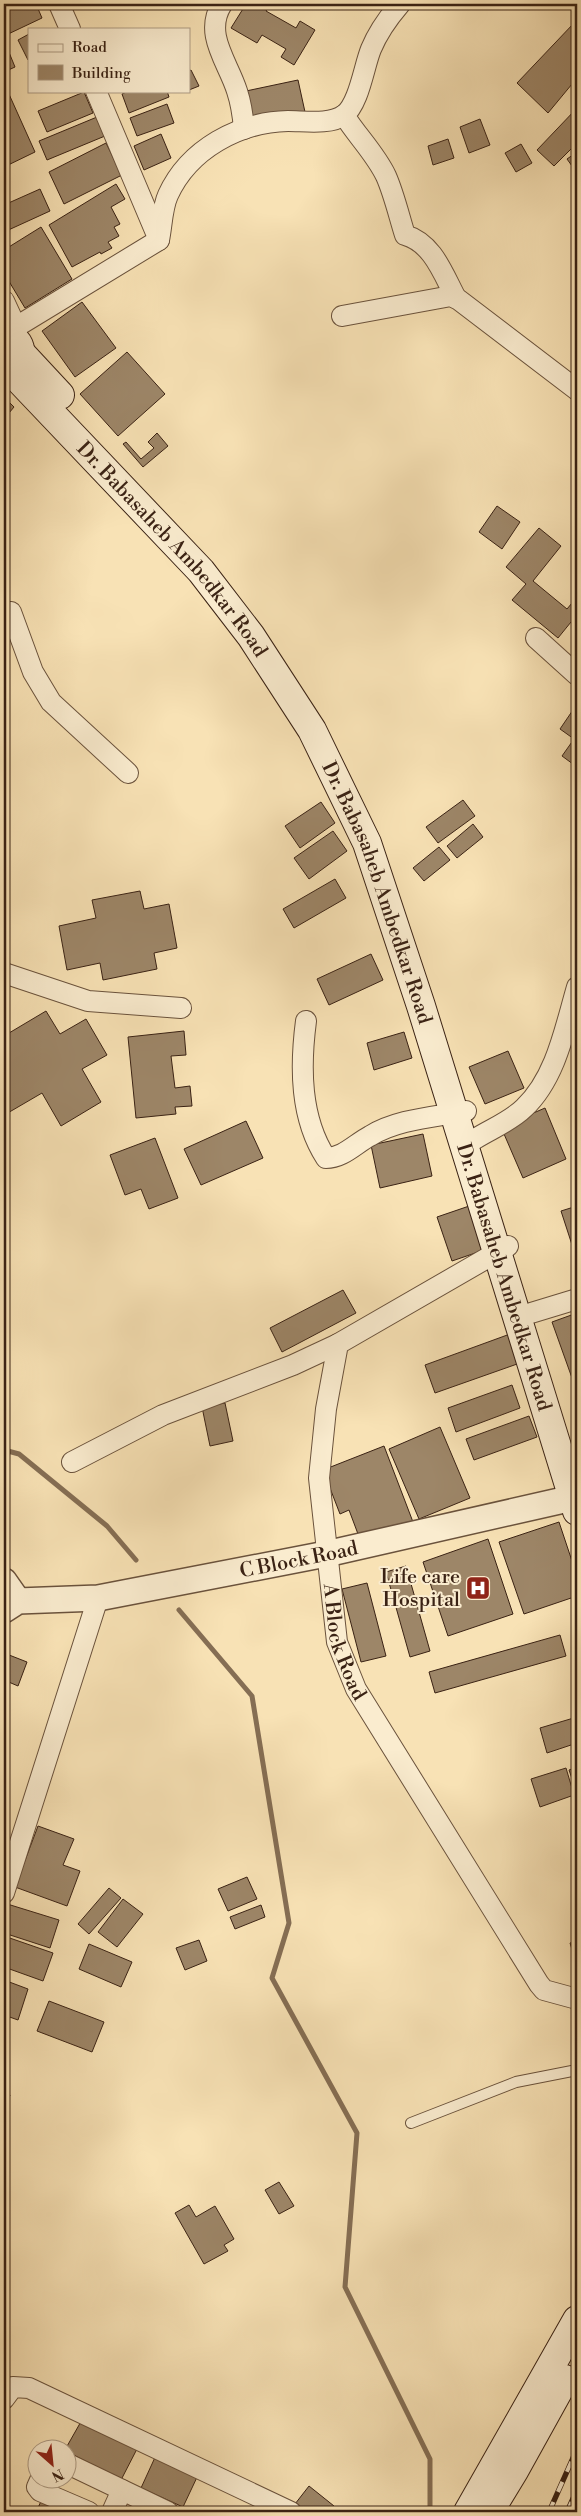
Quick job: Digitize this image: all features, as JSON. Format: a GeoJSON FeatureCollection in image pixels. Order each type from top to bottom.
{"type":"FeatureCollection","features":[{"type":"Feature","properties":{"kind":"main road","name":"Dr. Babasaheb Ambedkar Road"},"geometry":{"type":"LineString","coordinates":[[10,348],[62,410],[116,456],[230,591],[280,671],[313,711],[345,785],[376,835],[407,948],[503,1249],[576,1502]]}},
{"type":"Feature","properties":{"kind":"main road","name":"Dr. Babasaheb Ambedkar Road"},"geometry":{"type":"LineString","coordinates":[[460,1112],[475,1139],[503,1249],[531,1313],[577,1457]]}},
{"type":"Feature","properties":{"kind":"main road"},"geometry":{"type":"LineString","coordinates":[[468,2512],[577,2320]]}},
{"type":"Feature","properties":{"kind":"main road"},"geometry":{"type":"LineString","coordinates":[[488,2512],[514,2471],[577,2356]]}},
{"type":"Feature","properties":{"kind":"street"},"geometry":{"type":"LineString","coordinates":[[59,4],[70,28]]}},
{"type":"Feature","properties":{"kind":"street"},"geometry":{"type":"LineString","coordinates":[[222,4],[214,26],[215,38],[238,92],[244,129]]}},
{"type":"Feature","properties":{"kind":"street"},"geometry":{"type":"LineString","coordinates":[[4,301],[10,348],[159,240],[168,196],[181,174],[212,142],[244,129],[281,122],[332,121],[344,115],[352,107],[371,49],[381,27],[400,4]]}},
{"type":"Feature","properties":{"kind":"street"},"geometry":{"type":"LineString","coordinates":[[96,92],[159,240]]}},
{"type":"Feature","properties":{"kind":"street"},"geometry":{"type":"LineString","coordinates":[[344,115],[354,131],[371,151],[386,177],[405,235],[419,239],[431,252],[456,298]]}},
{"type":"Feature","properties":{"kind":"street"},"geometry":{"type":"LineString","coordinates":[[342,316],[451,296],[577,390]]}},
{"type":"Feature","properties":{"kind":"street"},"geometry":{"type":"LineString","coordinates":[[4,615],[11,612],[33,672],[51,702],[128,773]]}},
{"type":"Feature","properties":{"kind":"street"},"geometry":{"type":"LineString","coordinates":[[536,638],[577,675]]}},
{"type":"Feature","properties":{"kind":"street"},"geometry":{"type":"LineString","coordinates":[[4,973],[88,1001],[181,1008]]}},
{"type":"Feature","properties":{"kind":"street"},"geometry":{"type":"LineString","coordinates":[[475,1139],[522,1110],[536,1096],[548,1076],[557,1053],[577,987]]}},
{"type":"Feature","properties":{"kind":"street"},"geometry":{"type":"LineString","coordinates":[[306,1021],[301,1058],[303,1092],[318,1145],[326,1158],[337,1158],[372,1134],[396,1125],[460,1112]]}},
{"type":"Feature","properties":{"kind":"street"},"geometry":{"type":"LineString","coordinates":[[72,1462],[164,1415],[293,1365],[338,1344],[503,1249]]}},
{"type":"Feature","properties":{"kind":"street"},"geometry":{"type":"LineString","coordinates":[[531,1313],[577,1299]]}},
{"type":"Feature","properties":{"kind":"street","name":"A Block Road"},"geometry":{"type":"LineString","coordinates":[[338,1344],[326,1409],[319,1478],[337,1642],[356,1689],[539,1984],[544,1990],[577,1999]]}},
{"type":"Feature","properties":{"kind":"street","name":"C Block Road"},"geometry":{"type":"LineString","coordinates":[[4,1581],[11,1606],[98,1598],[326,1554],[576,1502]]}},
{"type":"Feature","properties":{"kind":"street"},"geometry":{"type":"LineString","coordinates":[[4,1893],[98,1598]]}},
{"type":"Feature","properties":{"kind":"street"},"geometry":{"type":"LineString","coordinates":[[4,2399],[13,2387],[29,2388],[291,2512]]}},
{"type":"Feature","properties":{"kind":"street"},"geometry":{"type":"LineString","coordinates":[[78,2469],[168,2512]]}},
{"type":"Feature","properties":{"kind":"street"},"geometry":{"type":"LineString","coordinates":[[38,2488],[40,2491],[89,2512]]}},
{"type":"Feature","properties":{"kind":"street"},"geometry":{"type":"LineString","coordinates":[[112,2512],[122,2490]]}},
{"type":"Feature","properties":{"kind":"lane"},"geometry":{"type":"LineString","coordinates":[[411,2123],[516,2082],[577,2070]]}},
{"type":"Feature","properties":{"kind":"building"},"geometry":{"type":"Polygon","coordinates":[[[18,4],[36,4],[42,18],[4,36],[4,10],[18,4]]]}},
{"type":"Feature","properties":{"kind":"building"},"geometry":{"type":"Polygon","coordinates":[[[246,4],[270,4],[266,11],[296,28],[300,21],[315,30],[294,65],[281,57],[286,49],[262,35],[257,43],[231,28],[246,4]]]}},
{"type":"Feature","properties":{"kind":"building"},"geometry":{"type":"Polygon","coordinates":[[[574,23],[577,26],[575,36],[577,38],[577,78],[548,113],[517,83],[574,23]]]}},
{"type":"Feature","properties":{"kind":"building"},"geometry":{"type":"Polygon","coordinates":[[[28,35],[28,60],[18,40],[28,35]]]}},
{"type":"Feature","properties":{"kind":"building"},"geometry":{"type":"Polygon","coordinates":[[[6,45],[15,67],[4,72],[4,46],[6,45]]]}},
{"type":"Feature","properties":{"kind":"building"},"geometry":{"type":"Polygon","coordinates":[[[190,70],[199,86],[190,90],[190,70]]]}},
{"type":"Feature","properties":{"kind":"building"},"geometry":{"type":"Polygon","coordinates":[[[298,80],[305,112],[253,123],[246,91],[298,80]]]}},
{"type":"Feature","properties":{"kind":"building"},"geometry":{"type":"Polygon","coordinates":[[[4,83],[35,152],[4,167],[4,83]]]}},
{"type":"Feature","properties":{"kind":"building"},"geometry":{"type":"Polygon","coordinates":[[[84,92],[93,113],[47,132],[38,111],[84,92]]]}},
{"type":"Feature","properties":{"kind":"building"},"geometry":{"type":"Polygon","coordinates":[[[127,92],[167,92],[169,97],[129,113],[122,94],[127,92]]]}},
{"type":"Feature","properties":{"kind":"building"},"geometry":{"type":"Polygon","coordinates":[[[167,104],[174,123],[137,136],[130,118],[167,104]]]}},
{"type":"Feature","properties":{"kind":"building"},"geometry":{"type":"Polygon","coordinates":[[[577,108],[577,143],[554,166],[537,150],[577,108]]]}},
{"type":"Feature","properties":{"kind":"building"},"geometry":{"type":"Polygon","coordinates":[[[97,117],[105,136],[47,160],[39,141],[97,117]]]}},
{"type":"Feature","properties":{"kind":"building"},"geometry":{"type":"Polygon","coordinates":[[[480,119],[490,145],[469,153],[460,127],[480,119]]]}},
{"type":"Feature","properties":{"kind":"building"},"geometry":{"type":"Polygon","coordinates":[[[161,134],[171,158],[144,170],[134,146],[161,134]]]}},
{"type":"Feature","properties":{"kind":"building"},"geometry":{"type":"Polygon","coordinates":[[[448,139],[454,158],[433,165],[428,146],[448,139]]]}},
{"type":"Feature","properties":{"kind":"building"},"geometry":{"type":"Polygon","coordinates":[[[106,143],[122,175],[64,204],[49,172],[106,143]]]}},
{"type":"Feature","properties":{"kind":"building"},"geometry":{"type":"Polygon","coordinates":[[[521,144],[532,163],[516,172],[505,153],[521,144]]]}},
{"type":"Feature","properties":{"kind":"building"},"geometry":{"type":"Polygon","coordinates":[[[577,152],[577,173],[567,159],[577,152]]]}},
{"type":"Feature","properties":{"kind":"building"},"geometry":{"type":"Polygon","coordinates":[[[116,184],[125,199],[111,207],[120,224],[114,227],[119,236],[108,242],[112,248],[101,254],[100,252],[72,267],[49,225],[116,184]]]}},
{"type":"Feature","properties":{"kind":"building"},"geometry":{"type":"Polygon","coordinates":[[[40,189],[50,211],[4,232],[4,205],[40,189]]]}},
{"type":"Feature","properties":{"kind":"building"},"geometry":{"type":"Polygon","coordinates":[[[41,227],[72,279],[25,308],[4,273],[4,250],[41,227]]]}},
{"type":"Feature","properties":{"kind":"building"},"geometry":{"type":"Polygon","coordinates":[[[82,302],[116,348],[75,377],[42,331],[82,302]]]}},
{"type":"Feature","properties":{"kind":"building"},"geometry":{"type":"Polygon","coordinates":[[[127,352],[165,394],[118,436],[80,394],[127,352]]]}},
{"type":"Feature","properties":{"kind":"building"},"geometry":{"type":"Polygon","coordinates":[[[4,397],[14,407],[4,419],[4,397]]]}},
{"type":"Feature","properties":{"kind":"building"},"geometry":{"type":"Polygon","coordinates":[[[157,433],[168,446],[143,467],[123,444],[126,442],[141,459],[154,448],[148,442],[157,433]]]}},
{"type":"Feature","properties":{"kind":"building"},"geometry":{"type":"Polygon","coordinates":[[[497,506],[520,522],[502,549],[479,532],[497,506]]]}},
{"type":"Feature","properties":{"kind":"building"},"geometry":{"type":"Polygon","coordinates":[[[539,528],[561,546],[533,581],[567,609],[577,597],[577,628],[571,622],[558,638],[512,600],[526,584],[506,567],[539,528]]]}},
{"type":"Feature","properties":{"kind":"building"},"geometry":{"type":"Polygon","coordinates":[[[577,704],[577,767],[562,756],[574,739],[560,729],[577,704]]]}},
{"type":"Feature","properties":{"kind":"building"},"geometry":{"type":"Polygon","coordinates":[[[463,800],[475,816],[438,843],[426,827],[463,800]]]}},
{"type":"Feature","properties":{"kind":"building"},"geometry":{"type":"Polygon","coordinates":[[[321,802],[335,823],[300,848],[285,826],[321,802]]]}},
{"type":"Feature","properties":{"kind":"building"},"geometry":{"type":"Polygon","coordinates":[[[473,824],[483,837],[457,858],[447,846],[473,824]]]}},
{"type":"Feature","properties":{"kind":"building"},"geometry":{"type":"Polygon","coordinates":[[[333,831],[347,851],[309,879],[294,858],[333,831]]]}},
{"type":"Feature","properties":{"kind":"building"},"geometry":{"type":"Polygon","coordinates":[[[439,847],[450,860],[424,881],[413,868],[439,847]]]}},
{"type":"Feature","properties":{"kind":"building"},"geometry":{"type":"Polygon","coordinates":[[[335,879],[346,898],[294,928],[283,909],[335,879]]]}},
{"type":"Feature","properties":{"kind":"building"},"geometry":{"type":"Polygon","coordinates":[[[140,891],[144,909],[169,904],[177,948],[154,953],[157,969],[103,980],[100,963],[67,970],[59,926],[96,918],[92,900],[140,891]]]}},
{"type":"Feature","properties":{"kind":"building"},"geometry":{"type":"Polygon","coordinates":[[[371,954],[383,980],[329,1005],[317,979],[371,954]]]}},
{"type":"Feature","properties":{"kind":"building"},"geometry":{"type":"Polygon","coordinates":[[[46,1011],[60,1034],[86,1019],[107,1055],[82,1069],[101,1102],[61,1126],[42,1093],[6,1114],[4,1110],[4,1036],[46,1011]]]}},
{"type":"Feature","properties":{"kind":"building"},"geometry":{"type":"Polygon","coordinates":[[[184,1031],[186,1055],[171,1056],[175,1088],[190,1086],[192,1106],[175,1107],[176,1114],[136,1118],[128,1037],[184,1031]]]}},
{"type":"Feature","properties":{"kind":"building"},"geometry":{"type":"Polygon","coordinates":[[[404,1032],[412,1058],[374,1070],[367,1043],[404,1032]]]}},
{"type":"Feature","properties":{"kind":"building"},"geometry":{"type":"Polygon","coordinates":[[[508,1051],[524,1088],[485,1104],[469,1067],[508,1051]]]}},
{"type":"Feature","properties":{"kind":"building"},"geometry":{"type":"Polygon","coordinates":[[[545,1108],[566,1159],[523,1178],[501,1127],[545,1108]]]}},
{"type":"Feature","properties":{"kind":"building"},"geometry":{"type":"Polygon","coordinates":[[[246,1121],[263,1158],[201,1185],[184,1149],[246,1121]]]}},
{"type":"Feature","properties":{"kind":"building"},"geometry":{"type":"Polygon","coordinates":[[[423,1134],[432,1176],[380,1188],[371,1145],[423,1134]]]}},
{"type":"Feature","properties":{"kind":"building"},"geometry":{"type":"Polygon","coordinates":[[[155,1138],[178,1198],[149,1209],[141,1189],[125,1195],[110,1155],[155,1138]]]}},
{"type":"Feature","properties":{"kind":"building"},"geometry":{"type":"Polygon","coordinates":[[[478,1203],[493,1247],[452,1261],[437,1217],[478,1203]]]}},
{"type":"Feature","properties":{"kind":"building"},"geometry":{"type":"Polygon","coordinates":[[[577,1206],[577,1253],[575,1254],[561,1211],[577,1206]]]}},
{"type":"Feature","properties":{"kind":"building"},"geometry":{"type":"Polygon","coordinates":[[[343,1290],[356,1313],[282,1352],[270,1328],[343,1290]]]}},
{"type":"Feature","properties":{"kind":"building"},"geometry":{"type":"Polygon","coordinates":[[[577,1313],[577,1376],[572,1378],[552,1322],[577,1313]]]}},
{"type":"Feature","properties":{"kind":"building"},"geometry":{"type":"Polygon","coordinates":[[[510,1334],[520,1363],[435,1393],[425,1365],[510,1334]]]}},
{"type":"Feature","properties":{"kind":"building"},"geometry":{"type":"Polygon","coordinates":[[[512,1385],[520,1408],[456,1432],[448,1408],[512,1385]]]}},
{"type":"Feature","properties":{"kind":"building"},"geometry":{"type":"Polygon","coordinates":[[[225,1403],[233,1441],[210,1446],[202,1407],[225,1403]]]}},
{"type":"Feature","properties":{"kind":"building"},"geometry":{"type":"Polygon","coordinates":[[[529,1416],[537,1437],[474,1460],[466,1439],[529,1416]]]}},
{"type":"Feature","properties":{"kind":"building"},"geometry":{"type":"Polygon","coordinates":[[[440,1427],[470,1498],[419,1519],[389,1449],[440,1427]]]}},
{"type":"Feature","properties":{"kind":"building"},"geometry":{"type":"Polygon","coordinates":[[[384,1446],[413,1522],[361,1542],[349,1510],[340,1514],[323,1470],[384,1446]]]}},
{"type":"Feature","properties":{"kind":"building"},"geometry":{"type":"Polygon","coordinates":[[[559,1522],[577,1576],[577,1596],[524,1614],[499,1542],[559,1522]]]}},
{"type":"Feature","properties":{"kind":"building"},"geometry":{"type":"Polygon","coordinates":[[[488,1539],[513,1614],[448,1636],[423,1562],[488,1539]]]}},
{"type":"Feature","properties":{"kind":"building"},"geometry":{"type":"Polygon","coordinates":[[[406,1566],[430,1651],[410,1657],[386,1572],[406,1566]]]}},
{"type":"Feature","properties":{"kind":"building"},"geometry":{"type":"Polygon","coordinates":[[[367,1583],[386,1656],[361,1662],[342,1589],[367,1583]]]}},
{"type":"Feature","properties":{"kind":"building"},"geometry":{"type":"Polygon","coordinates":[[[560,1635],[566,1656],[435,1693],[429,1672],[560,1635]]]}},
{"type":"Feature","properties":{"kind":"building"},"geometry":{"type":"Polygon","coordinates":[[[4,1653],[27,1662],[18,1686],[4,1680],[4,1653]]]}},
{"type":"Feature","properties":{"kind":"building"},"geometry":{"type":"Polygon","coordinates":[[[577,1717],[577,1743],[547,1753],[540,1728],[577,1717]]]}},
{"type":"Feature","properties":{"kind":"building"},"geometry":{"type":"Polygon","coordinates":[[[577,1767],[577,1793],[569,1770],[577,1767]]]}},
{"type":"Feature","properties":{"kind":"building"},"geometry":{"type":"Polygon","coordinates":[[[566,1768],[574,1795],[540,1807],[531,1779],[566,1768]]]}},
{"type":"Feature","properties":{"kind":"building"},"geometry":{"type":"Polygon","coordinates":[[[38,1826],[74,1839],[63,1865],[80,1871],[67,1906],[15,1887],[38,1826]]]}},
{"type":"Feature","properties":{"kind":"building"},"geometry":{"type":"Polygon","coordinates":[[[247,1877],[257,1899],[228,1911],[218,1889],[247,1877]]]}},
{"type":"Feature","properties":{"kind":"building"},"geometry":{"type":"Polygon","coordinates":[[[109,1888],[121,1898],[89,1934],[78,1924],[109,1888]]]}},
{"type":"Feature","properties":{"kind":"building"},"geometry":{"type":"Polygon","coordinates":[[[123,1899],[143,1914],[117,1947],[98,1932],[123,1899]]]}},
{"type":"Feature","properties":{"kind":"building"},"geometry":{"type":"Polygon","coordinates":[[[4,1903],[59,1920],[50,1948],[4,1933],[4,1903]]]}},
{"type":"Feature","properties":{"kind":"building"},"geometry":{"type":"Polygon","coordinates":[[[261,1905],[265,1917],[235,1929],[230,1917],[261,1905]]]}},
{"type":"Feature","properties":{"kind":"building"},"geometry":{"type":"Polygon","coordinates":[[[4,1936],[53,1953],[43,1981],[4,1967],[4,1936]]]}},
{"type":"Feature","properties":{"kind":"building"},"geometry":{"type":"Polygon","coordinates":[[[199,1940],[207,1961],[185,1970],[176,1948],[199,1940]]]}},
{"type":"Feature","properties":{"kind":"building"},"geometry":{"type":"Polygon","coordinates":[[[577,1941],[577,1966],[570,1943],[577,1941]]]}},
{"type":"Feature","properties":{"kind":"building"},"geometry":{"type":"Polygon","coordinates":[[[89,1944],[132,1962],[121,1987],[79,1969],[89,1944]]]}},
{"type":"Feature","properties":{"kind":"building"},"geometry":{"type":"Polygon","coordinates":[[[4,1980],[28,1989],[18,2020],[4,2015],[4,1980]]]}},
{"type":"Feature","properties":{"kind":"building"},"geometry":{"type":"Polygon","coordinates":[[[49,2001],[104,2022],[92,2052],[37,2031],[49,2001]]]}},
{"type":"Feature","properties":{"kind":"building"},"geometry":{"type":"Polygon","coordinates":[[[4,2092],[10,2095],[4,2112],[4,2092]]]}},
{"type":"Feature","properties":{"kind":"building"},"geometry":{"type":"Polygon","coordinates":[[[279,2182],[294,2206],[279,2214],[265,2190],[279,2182]]]}},
{"type":"Feature","properties":{"kind":"building"},"geometry":{"type":"Polygon","coordinates":[[[189,2205],[196,2217],[215,2206],[234,2239],[224,2245],[228,2251],[204,2264],[175,2213],[189,2205]]]}},
{"type":"Feature","properties":{"kind":"building"},"geometry":{"type":"Polygon","coordinates":[[[83,2418],[138,2447],[121,2480],[78,2457],[78,2438],[72,2438],[83,2418]]]}},
{"type":"Feature","properties":{"kind":"building"},"geometry":{"type":"Polygon","coordinates":[[[157,2453],[199,2473],[183,2507],[141,2488],[157,2453]]]}},
{"type":"Feature","properties":{"kind":"building"},"geometry":{"type":"Polygon","coordinates":[[[309,2486],[334,2506],[329,2512],[305,2512],[295,2504],[309,2486]]]}},
{"type":"Feature","properties":{"kind":"building"},"geometry":{"type":"Polygon","coordinates":[[[43,2497],[76,2512],[36,2512],[43,2497]]]}},
{"type":"Feature","properties":{"kind":"waterway"},"geometry":{"type":"LineString","coordinates":[[4,1450],[19,1454],[107,1526],[136,1560]]}},
{"type":"Feature","properties":{"kind":"waterway"},"geometry":{"type":"LineString","coordinates":[[179,1610],[252,1696],[289,1923],[272,1978],[357,2133],[345,2287],[430,2459],[430,2512]]}},
{"type":"Feature","properties":{"kind":"railway"},"geometry":{"type":"LineString","coordinates":[[549,2512],[577,2449]]}},
{"type":"Feature","properties":{"kind":"railway"},"geometry":{"type":"LineString","coordinates":[[567,2512],[577,2490]]}},
{"type":"Feature","properties":{"kind":"place","name":"Life care Hospital"},"geometry":{"type":"Point","coordinates":[478,1588]}}]}
